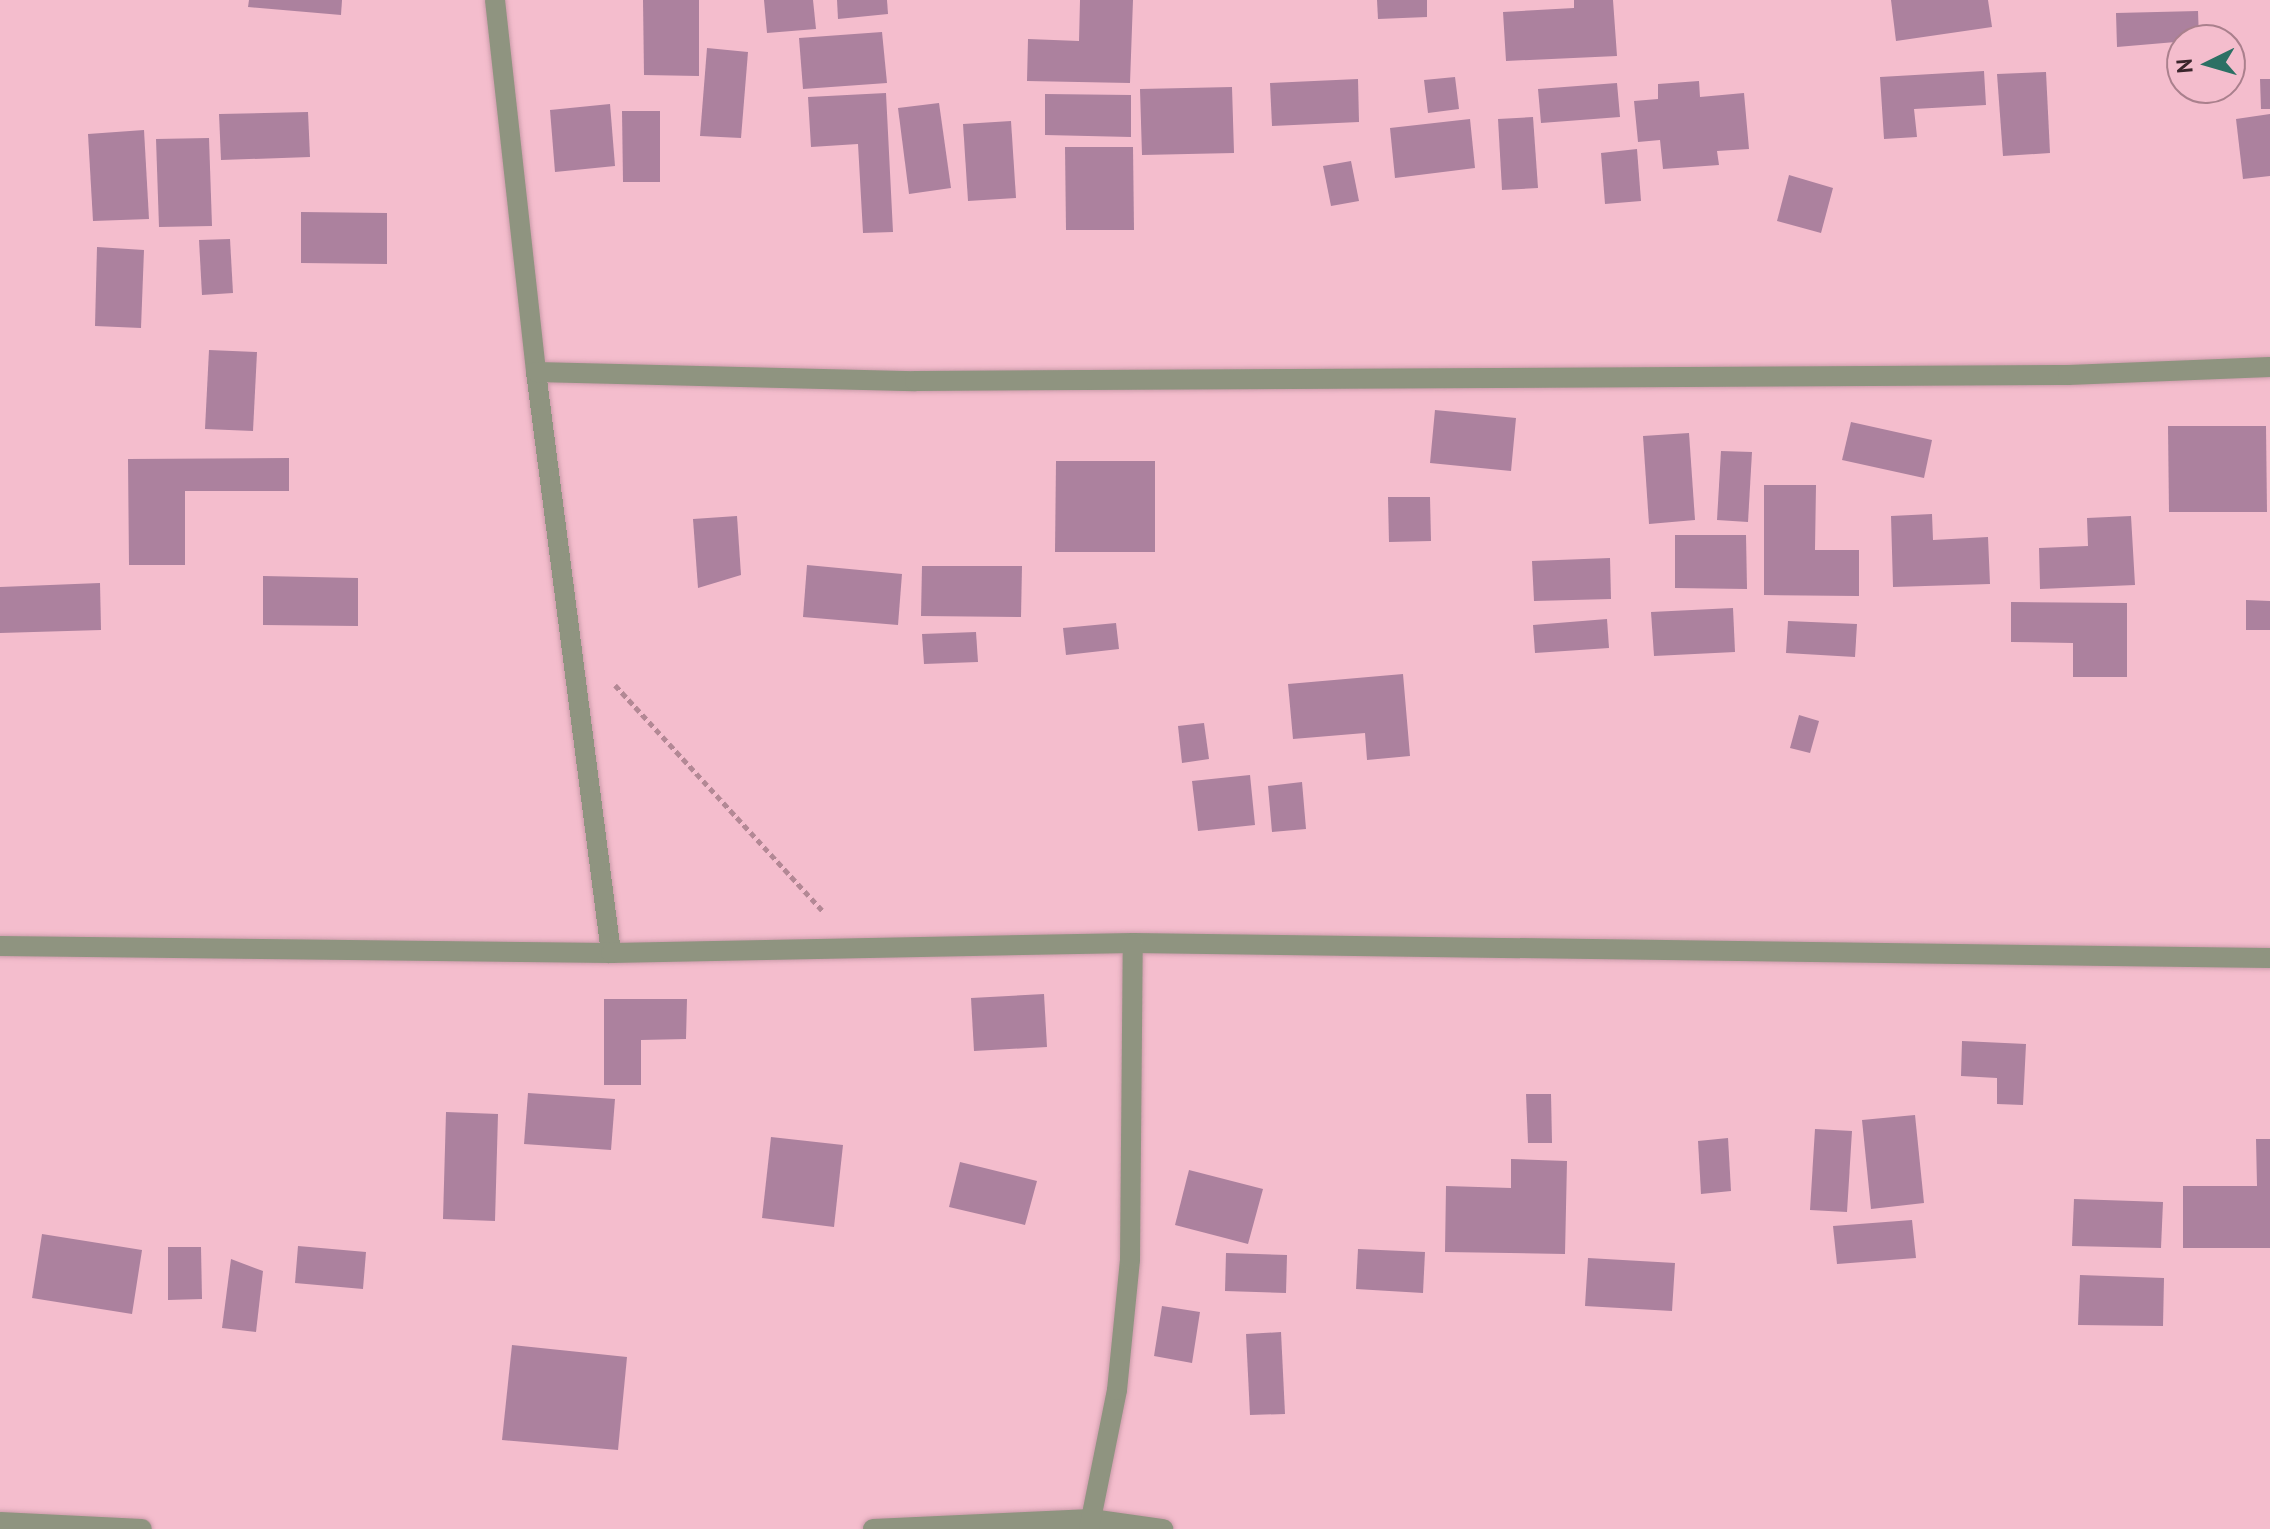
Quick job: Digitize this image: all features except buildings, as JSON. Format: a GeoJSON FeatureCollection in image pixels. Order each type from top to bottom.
{"type":"FeatureCollection","features":[{"type":"Feature","properties":{"kind":"street"},"geometry":{"type":"LineString","coordinates":[[495,0],[536,372],[611,953]]}},
{"type":"Feature","properties":{"kind":"street"},"geometry":{"type":"LineString","coordinates":[[536,372],[931,381],[2052,375],[2270,367]]}},
{"type":"Feature","properties":{"kind":"street"},"geometry":{"type":"LineString","coordinates":[[1090,1524],[1117,1390],[1130,1260],[1133,943]]}},
{"type":"Feature","properties":{"kind":"street"},"geometry":{"type":"LineString","coordinates":[[0,946],[611,953],[856,951],[1133,943],[2270,958]]}},
{"type":"Feature","properties":{"kind":"street"},"geometry":{"type":"LineString","coordinates":[[0,1522],[142,1529]]}},
{"type":"Feature","properties":{"kind":"street"},"geometry":{"type":"LineString","coordinates":[[873,1529],[1090,1524],[1163,1529]]}},
{"type":"Feature","properties":{"kind":"path"},"geometry":{"type":"LineString","coordinates":[[570,637],[756,834],[856,951]]}}]}
